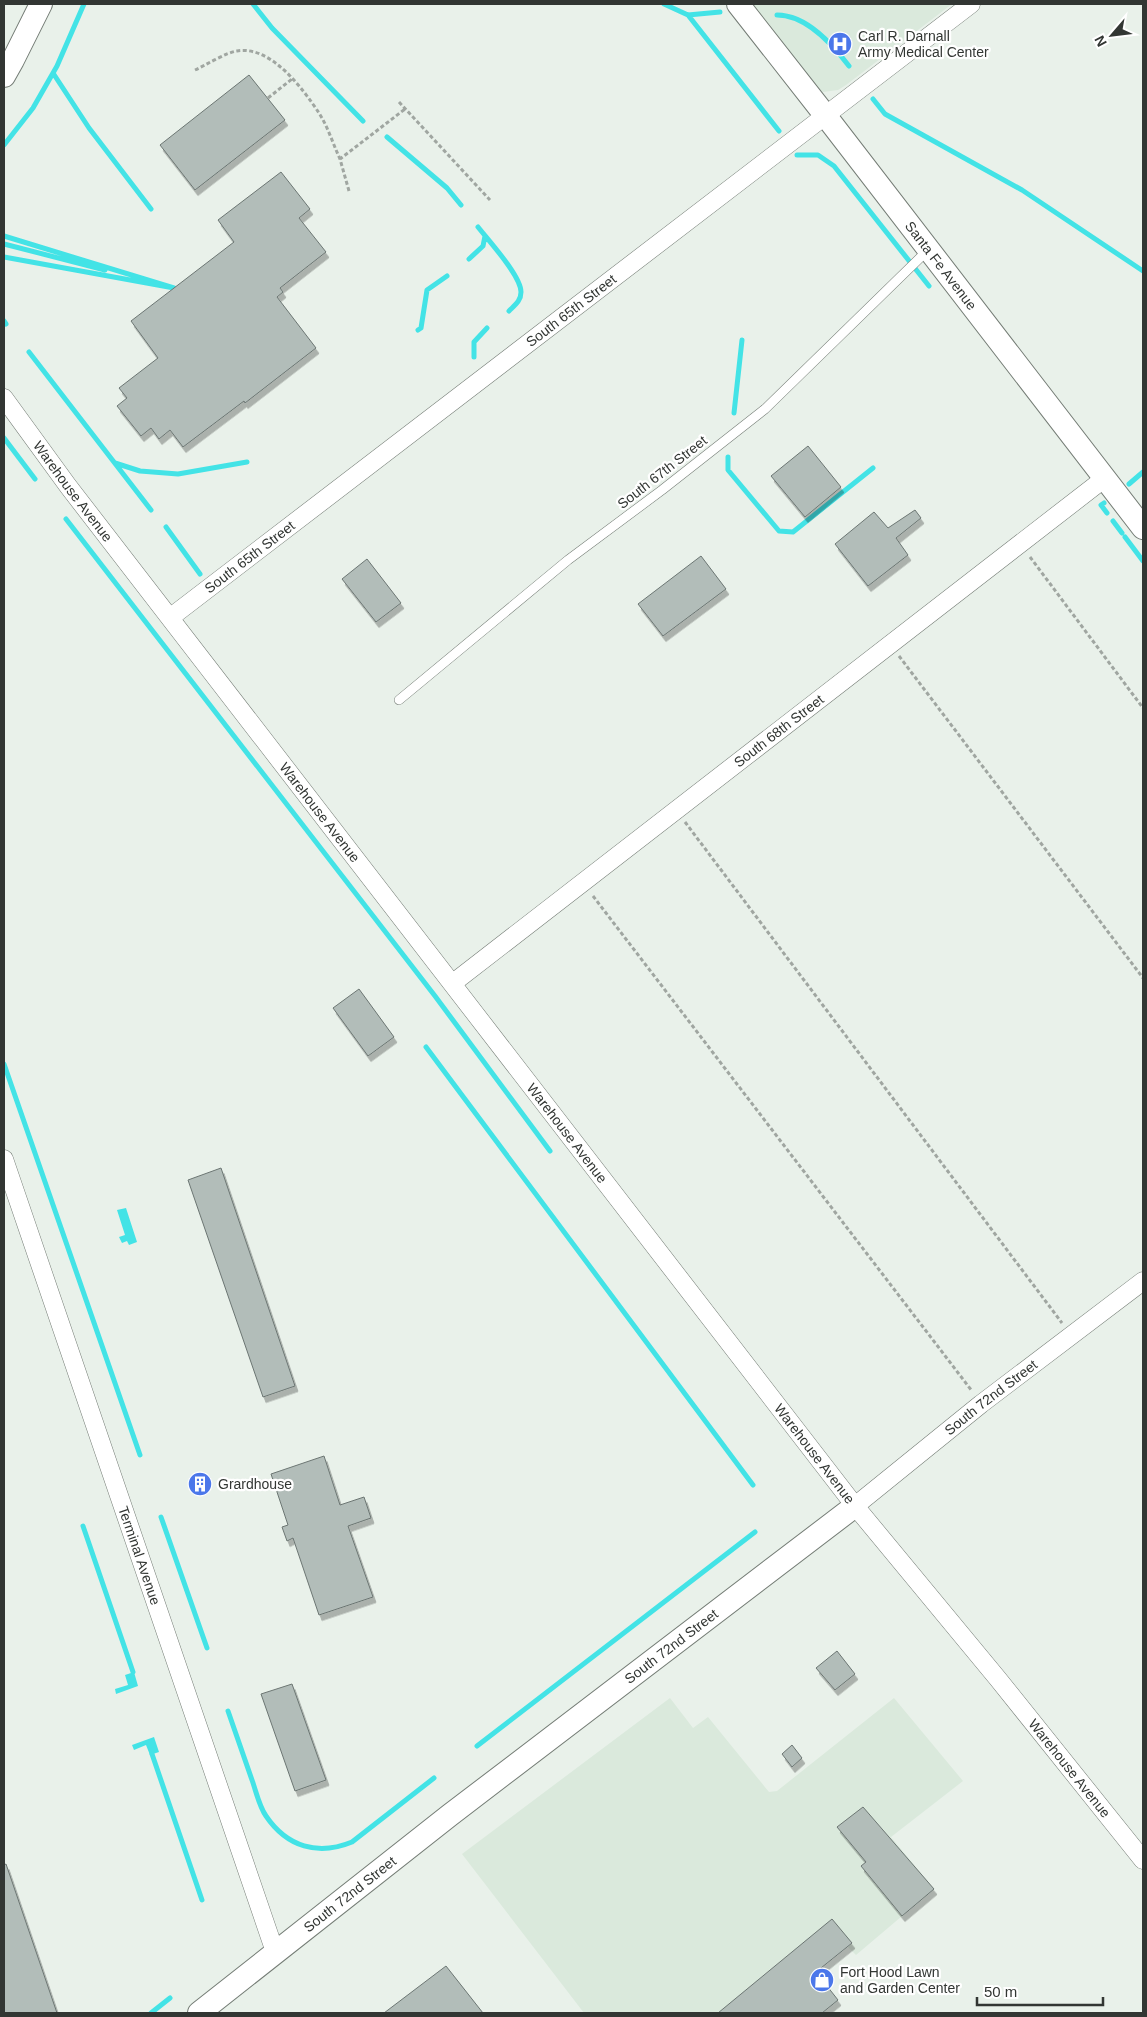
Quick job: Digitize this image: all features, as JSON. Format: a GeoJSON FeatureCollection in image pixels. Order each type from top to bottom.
{"type":"FeatureCollection","features":[{"type":"Feature","properties":{"kind":"street"},"geometry":{"type":"LineString","coordinates":[[4,76],[40,4]]}},
{"type":"Feature","properties":{"kind":"street","name":"Santa Fe Avenue"},"geometry":{"type":"LineString","coordinates":[[738,4],[825,114],[1143,528]]}},
{"type":"Feature","properties":{"kind":"street","name":"South 65th Street"},"geometry":{"type":"LineString","coordinates":[[171,617],[970,4]]}},
{"type":"Feature","properties":{"kind":"street","name":"Warehouse Avenue"},"geometry":{"type":"LineString","coordinates":[[4,398],[68,486],[171,617],[855,1506],[998,1679],[1143,1860]]}},
{"type":"Feature","properties":{"kind":"street","name":"South 68th Street"},"geometry":{"type":"LineString","coordinates":[[453,984],[1105,478]]}},
{"type":"Feature","properties":{"kind":"street","name":"Terminal Avenue"},"geometry":{"type":"LineString","coordinates":[[4,1159],[276,1952]]}},
{"type":"Feature","properties":{"kind":"street","name":"South 72nd Street"},"geometry":{"type":"LineString","coordinates":[[199,2013],[481,1791],[855,1506],[982,1404],[1143,1281]]}},
{"type":"Feature","properties":{"kind":"lane","name":"South 67th Street"},"geometry":{"type":"LineString","coordinates":[[399,700],[568,560],[662,490],[765,409],[928,250]]}},
{"type":"Feature","properties":{"kind":"path"},"geometry":{"type":"LineString","coordinates":[[195,70],[237,51],[258,53],[279,64],[320,115],[340,159],[349,191]]}},
{"type":"Feature","properties":{"kind":"path"},"geometry":{"type":"LineString","coordinates":[[268,98],[292,79]]}},
{"type":"Feature","properties":{"kind":"path"},"geometry":{"type":"LineString","coordinates":[[399,102],[490,200]]}},
{"type":"Feature","properties":{"kind":"path"},"geometry":{"type":"LineString","coordinates":[[340,159],[405,109]]}},
{"type":"Feature","properties":{"kind":"path"},"geometry":{"type":"LineString","coordinates":[[1020,544],[1143,708]]}},
{"type":"Feature","properties":{"kind":"path"},"geometry":{"type":"LineString","coordinates":[[890,644],[1143,978]]}},
{"type":"Feature","properties":{"kind":"path"},"geometry":{"type":"LineString","coordinates":[[676,810],[1071,1335]]}},
{"type":"Feature","properties":{"kind":"path"},"geometry":{"type":"LineString","coordinates":[[582,882],[982,1404]]}},
{"type":"Feature","properties":{"kind":"shaded area","name":"Carl R. Darnall Army Medical Center"},"geometry":{"type":"Polygon","coordinates":[[[749,4],[952,4],[846,85],[838,90],[823,92],[813,85],[749,4]]]}},
{"type":"Feature","properties":{"kind":"shaded area"},"geometry":{"type":"Polygon","coordinates":[[[670,1698],[693,1728],[708,1717],[769,1792],[777,1791],[894,1698],[963,1781],[891,1837],[934,1889],[856,1955],[848,1947],[852,1943],[832,1920],[761,1977],[790,2013],[584,2013],[462,1854],[670,1698]]]}},
{"type":"Feature","properties":{"kind":"water"},"geometry":{"type":"Polygon","coordinates":[[[126,1208],[137,1242],[129,1245],[127,1241],[122,1243],[119,1237],[125,1235],[117,1210],[126,1208]]]}},
{"type":"Feature","properties":{"kind":"water"},"geometry":{"type":"Polygon","coordinates":[[[134,1672],[138,1686],[116,1694],[115,1689],[128,1685],[125,1675],[134,1672]]]}},
{"type":"Feature","properties":{"kind":"water"},"geometry":{"type":"Polygon","coordinates":[[[154,1737],[159,1752],[150,1755],[146,1745],[134,1750],[132,1745],[154,1737]]]}},
{"type":"Feature","properties":{"kind":"building"},"geometry":{"type":"Polygon","coordinates":[[[249,75],[285,120],[195,190],[160,145],[249,75]]]}},
{"type":"Feature","properties":{"kind":"building"},"geometry":{"type":"Polygon","coordinates":[[[281,172],[310,209],[299,218],[326,252],[280,288],[283,292],[277,297],[316,348],[245,403],[244,401],[183,447],[170,430],[159,439],[151,428],[141,436],[117,406],[127,398],[119,388],[158,358],[131,321],[234,242],[218,220],[281,172]]]}},
{"type":"Feature","properties":{"kind":"building"},"geometry":{"type":"Polygon","coordinates":[[[808,446],[841,487],[805,517],[771,476],[808,446]]]}},
{"type":"Feature","properties":{"kind":"building"},"geometry":{"type":"Polygon","coordinates":[[[915,510],[921,518],[896,538],[908,555],[868,586],[835,544],[874,512],[888,528],[915,510]]]}},
{"type":"Feature","properties":{"kind":"building"},"geometry":{"type":"Polygon","coordinates":[[[701,556],[726,589],[663,636],[638,604],[701,556]]]}},
{"type":"Feature","properties":{"kind":"building"},"geometry":{"type":"Polygon","coordinates":[[[367,559],[401,603],[376,622],[342,579],[367,559]]]}},
{"type":"Feature","properties":{"kind":"building"},"geometry":{"type":"Polygon","coordinates":[[[359,989],[394,1037],[368,1056],[333,1008],[359,989]]]}},
{"type":"Feature","properties":{"kind":"building"},"geometry":{"type":"Polygon","coordinates":[[[221,1168],[295,1386],[263,1397],[188,1180],[221,1168]]]}},
{"type":"Feature","properties":{"kind":"building"},"geometry":{"type":"Polygon","coordinates":[[[324,1456],[340,1505],[364,1497],[371,1518],[348,1526],[373,1597],[319,1615],[293,1538],[287,1541],[282,1527],[288,1525],[271,1474],[324,1456]]]}},
{"type":"Feature","properties":{"kind":"building"},"geometry":{"type":"Polygon","coordinates":[[[837,1651],[855,1674],[835,1690],[816,1668],[837,1651]]]}},
{"type":"Feature","properties":{"kind":"building"},"geometry":{"type":"Polygon","coordinates":[[[292,1684],[326,1780],[295,1791],[261,1694],[292,1684]]]}},
{"type":"Feature","properties":{"kind":"building"},"geometry":{"type":"Polygon","coordinates":[[[792,1745],[802,1758],[792,1767],[782,1754],[792,1745]]]}},
{"type":"Feature","properties":{"kind":"building"},"geometry":{"type":"Polygon","coordinates":[[[863,1807],[934,1889],[902,1916],[861,1866],[866,1862],[837,1827],[863,1807]]]}},
{"type":"Feature","properties":{"kind":"building"},"geometry":{"type":"Polygon","coordinates":[[[6,1864],[57,2013],[4,2013],[4,1865],[6,1864]]]}},
{"type":"Feature","properties":{"kind":"building"},"geometry":{"type":"Polygon","coordinates":[[[832,1919],[852,1943],[816,1972],[838,2000],[822,2013],[718,2013],[832,1919]]]}},
{"type":"Feature","properties":{"kind":"building"},"geometry":{"type":"Polygon","coordinates":[[[446,1966],[483,2013],[384,2013],[446,1966]]]}},
{"type":"Feature","properties":{"kind":"waterway"},"geometry":{"type":"LineString","coordinates":[[4,145],[33,108],[57,66],[84,4]]}},
{"type":"Feature","properties":{"kind":"waterway"},"geometry":{"type":"LineString","coordinates":[[253,4],[272,28],[363,121]]}},
{"type":"Feature","properties":{"kind":"waterway"},"geometry":{"type":"LineString","coordinates":[[664,4],[688,15],[720,12]]}},
{"type":"Feature","properties":{"kind":"waterway"},"geometry":{"type":"LineString","coordinates":[[688,15],[779,131]]}},
{"type":"Feature","properties":{"kind":"waterway"},"geometry":{"type":"LineString","coordinates":[[777,15],[788,16],[809,26],[827,41],[849,66]]}},
{"type":"Feature","properties":{"kind":"waterway"},"geometry":{"type":"LineString","coordinates":[[53,73],[89,128],[151,209]]}},
{"type":"Feature","properties":{"kind":"waterway"},"geometry":{"type":"LineString","coordinates":[[873,99],[885,114],[1022,190],[1143,271]]}},
{"type":"Feature","properties":{"kind":"waterway"},"geometry":{"type":"LineString","coordinates":[[387,137],[447,188],[461,205]]}},
{"type":"Feature","properties":{"kind":"waterway"},"geometry":{"type":"LineString","coordinates":[[797,155],[818,155],[834,166],[929,286]]}},
{"type":"Feature","properties":{"kind":"waterway"},"geometry":{"type":"LineString","coordinates":[[478,227],[504,259],[520,285],[520,298],[509,311]]}},
{"type":"Feature","properties":{"kind":"waterway"},"geometry":{"type":"LineString","coordinates":[[4,236],[174,288],[4,257]]}},
{"type":"Feature","properties":{"kind":"waterway"},"geometry":{"type":"LineString","coordinates":[[469,259],[483,246],[485,236]]}},
{"type":"Feature","properties":{"kind":"waterway"},"geometry":{"type":"LineString","coordinates":[[4,244],[105,270]]}},
{"type":"Feature","properties":{"kind":"waterway"},"geometry":{"type":"LineString","coordinates":[[418,330],[421,328],[427,290],[447,276]]}},
{"type":"Feature","properties":{"kind":"waterway"},"geometry":{"type":"LineString","coordinates":[[474,357],[474,342],[487,328]]}},
{"type":"Feature","properties":{"kind":"waterway"},"geometry":{"type":"LineString","coordinates":[[734,413],[742,340]]}},
{"type":"Feature","properties":{"kind":"waterway"},"geometry":{"type":"LineString","coordinates":[[29,352],[151,510]]}},
{"type":"Feature","properties":{"kind":"waterway"},"geometry":{"type":"LineString","coordinates":[[4,438],[35,479]]}},
{"type":"Feature","properties":{"kind":"waterway"},"geometry":{"type":"LineString","coordinates":[[728,457],[728,470],[779,531],[793,532],[873,468]]}},
{"type":"Feature","properties":{"kind":"waterway"},"geometry":{"type":"LineString","coordinates":[[115,463],[140,471],[178,474],[247,462]]}},
{"type":"Feature","properties":{"kind":"waterway"},"geometry":{"type":"LineString","coordinates":[[1129,484],[1143,472]]}},
{"type":"Feature","properties":{"kind":"waterway"},"geometry":{"type":"LineString","coordinates":[[1104,503],[1101,505],[1107,513]]}},
{"type":"Feature","properties":{"kind":"waterway"},"geometry":{"type":"LineString","coordinates":[[66,519],[435,996],[550,1151]]}},
{"type":"Feature","properties":{"kind":"waterway"},"geometry":{"type":"LineString","coordinates":[[1113,521],[1122,533]]}},
{"type":"Feature","properties":{"kind":"waterway"},"geometry":{"type":"LineString","coordinates":[[166,527],[200,574]]}},
{"type":"Feature","properties":{"kind":"waterway"},"geometry":{"type":"LineString","coordinates":[[1125,537],[1143,561]]}},
{"type":"Feature","properties":{"kind":"waterway"},"geometry":{"type":"LineString","coordinates":[[426,1047],[753,1485]]}},
{"type":"Feature","properties":{"kind":"waterway"},"geometry":{"type":"LineString","coordinates":[[4,1064],[140,1455]]}},
{"type":"Feature","properties":{"kind":"waterway"},"geometry":{"type":"LineString","coordinates":[[161,1517],[207,1648]]}},
{"type":"Feature","properties":{"kind":"waterway"},"geometry":{"type":"LineString","coordinates":[[83,1526],[133,1672]]}},
{"type":"Feature","properties":{"kind":"waterway"},"geometry":{"type":"LineString","coordinates":[[477,1746],[755,1532]]}},
{"type":"Feature","properties":{"kind":"waterway"},"geometry":{"type":"LineString","coordinates":[[228,1711],[266,1816],[274,1827],[284,1835],[293,1842],[304,1846],[327,1848],[352,1842],[434,1778]]}},
{"type":"Feature","properties":{"kind":"waterway"},"geometry":{"type":"LineString","coordinates":[[152,1754],[202,1900]]}},
{"type":"Feature","properties":{"kind":"waterway"},"geometry":{"type":"LineString","coordinates":[[151,2013],[170,1998]]}},
{"type":"Feature","properties":{"kind":"place","name":"Carl R. Darnall Army Medical Center"},"geometry":{"type":"Point","coordinates":[840,44]}},
{"type":"Feature","properties":{"kind":"place","name":"Grardhouse"},"geometry":{"type":"Point","coordinates":[200,1484]}},
{"type":"Feature","properties":{"kind":"place","name":"Fort Hood Lawn and Garden Center"},"geometry":{"type":"Point","coordinates":[822,1980]}}]}
